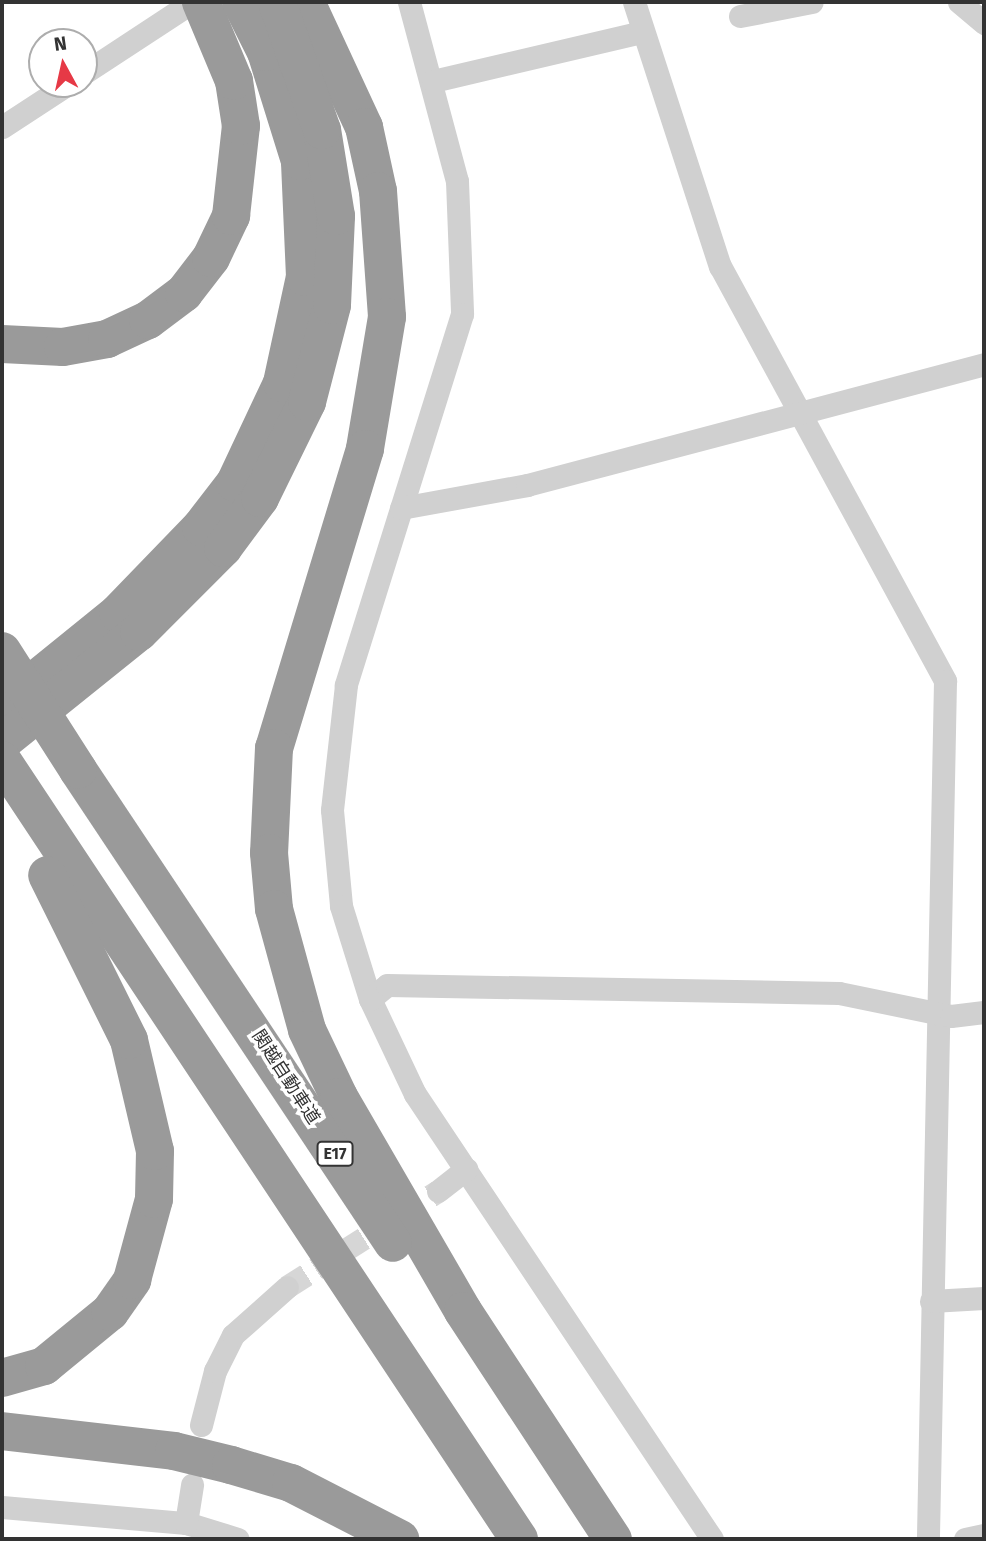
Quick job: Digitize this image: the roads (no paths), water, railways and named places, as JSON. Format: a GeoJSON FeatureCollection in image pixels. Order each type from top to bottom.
{"type":"FeatureCollection","features":[{"type":"Feature","properties":{"kind":"highway"},"geometry":{"type":"LineString","coordinates":[[2,707],[118,612],[201,527],[235,483],[282,383],[305,277],[300,162],[266,52],[241,2]]}},
{"type":"Feature","properties":{"kind":"highway"},"geometry":{"type":"LineString","coordinates":[[2,741],[139,632],[223,548],[260,498],[307,402],[332,305],[337,216],[322,130],[277,2]]}},
{"type":"Feature","properties":{"kind":"highway"},"geometry":{"type":"LineString","coordinates":[[306,2],[364,127],[378,191],[387,317],[365,449],[274,748],[269,853],[274,909],[307,1030],[351,1120],[463,1311],[613,1539]]}},
{"type":"Feature","properties":{"kind":"highway"},"geometry":{"type":"LineString","coordinates":[[2,344],[63,347],[107,339],[184,293],[211,258],[233,205],[241,126],[234,80],[193,4]]}},
{"type":"Feature","properties":{"kind":"highway","name":"関越自動車道"},"geometry":{"type":"LineString","coordinates":[[2,651],[78,770],[591,1539]]}},
{"type":"Feature","properties":{"kind":"highway"},"geometry":{"type":"LineString","coordinates":[[2,760],[14,804],[104,979],[146,1096],[155,1151],[147,1241],[132,1280],[79,1343],[44,1366],[2,1378]]}},
{"type":"Feature","properties":{"kind":"highway"},"geometry":{"type":"LineString","coordinates":[[14,804],[519,1539]]}},
{"type":"Feature","properties":{"kind":"highway"},"geometry":{"type":"LineString","coordinates":[[2,1431],[174,1451],[231,1465],[291,1483],[400,1539]]}},
{"type":"Feature","properties":{"kind":"street"},"geometry":{"type":"LineString","coordinates":[[409,2],[433,81],[457,181],[462,314],[346,685],[332,810],[341,906],[370,999],[415,1094],[712,1539]]}},
{"type":"Feature","properties":{"kind":"street"},"geometry":{"type":"LineString","coordinates":[[634,2],[720,266],[801,410],[945,681],[935,1012],[928,1539]]}},
{"type":"Feature","properties":{"kind":"street"},"geometry":{"type":"LineString","coordinates":[[740,16],[813,2]]}},
{"type":"Feature","properties":{"kind":"street"},"geometry":{"type":"LineString","coordinates":[[960,2],[984,23]]}},
{"type":"Feature","properties":{"kind":"street"},"geometry":{"type":"LineString","coordinates":[[98,64],[193,4]]}},
{"type":"Feature","properties":{"kind":"street"},"geometry":{"type":"LineString","coordinates":[[433,81],[642,32]]}},
{"type":"Feature","properties":{"kind":"street"},"geometry":{"type":"LineString","coordinates":[[2,127],[47,98]]}},
{"type":"Feature","properties":{"kind":"street"},"geometry":{"type":"LineString","coordinates":[[401,508],[527,485],[801,410],[984,364]]}},
{"type":"Feature","properties":{"kind":"street"},"geometry":{"type":"LineString","coordinates":[[370,999],[387,985],[839,993],[935,1012],[984,1012]]}},
{"type":"Feature","properties":{"kind":"street"},"geometry":{"type":"LineString","coordinates":[[438,1191],[466,1169]]}},
{"type":"Feature","properties":{"kind":"street"},"geometry":{"type":"LineString","coordinates":[[201,1425],[215,1371],[233,1335],[287,1287]]}},
{"type":"Feature","properties":{"kind":"street"},"geometry":{"type":"LineString","coordinates":[[931,1301],[984,1298]]}},
{"type":"Feature","properties":{"kind":"street"},"geometry":{"type":"LineString","coordinates":[[186,1523],[192,1484]]}},
{"type":"Feature","properties":{"kind":"street"},"geometry":{"type":"LineString","coordinates":[[2,1507],[133,1530],[186,1523],[238,1539]]}},
{"type":"Feature","properties":{"kind":"street"},"geometry":{"type":"LineString","coordinates":[[965,1539],[984,1535]]}},
{"type":"Feature","properties":{"kind":"tunnel"},"geometry":{"type":"LineString","coordinates":[[287,1287],[438,1191]]}}]}
